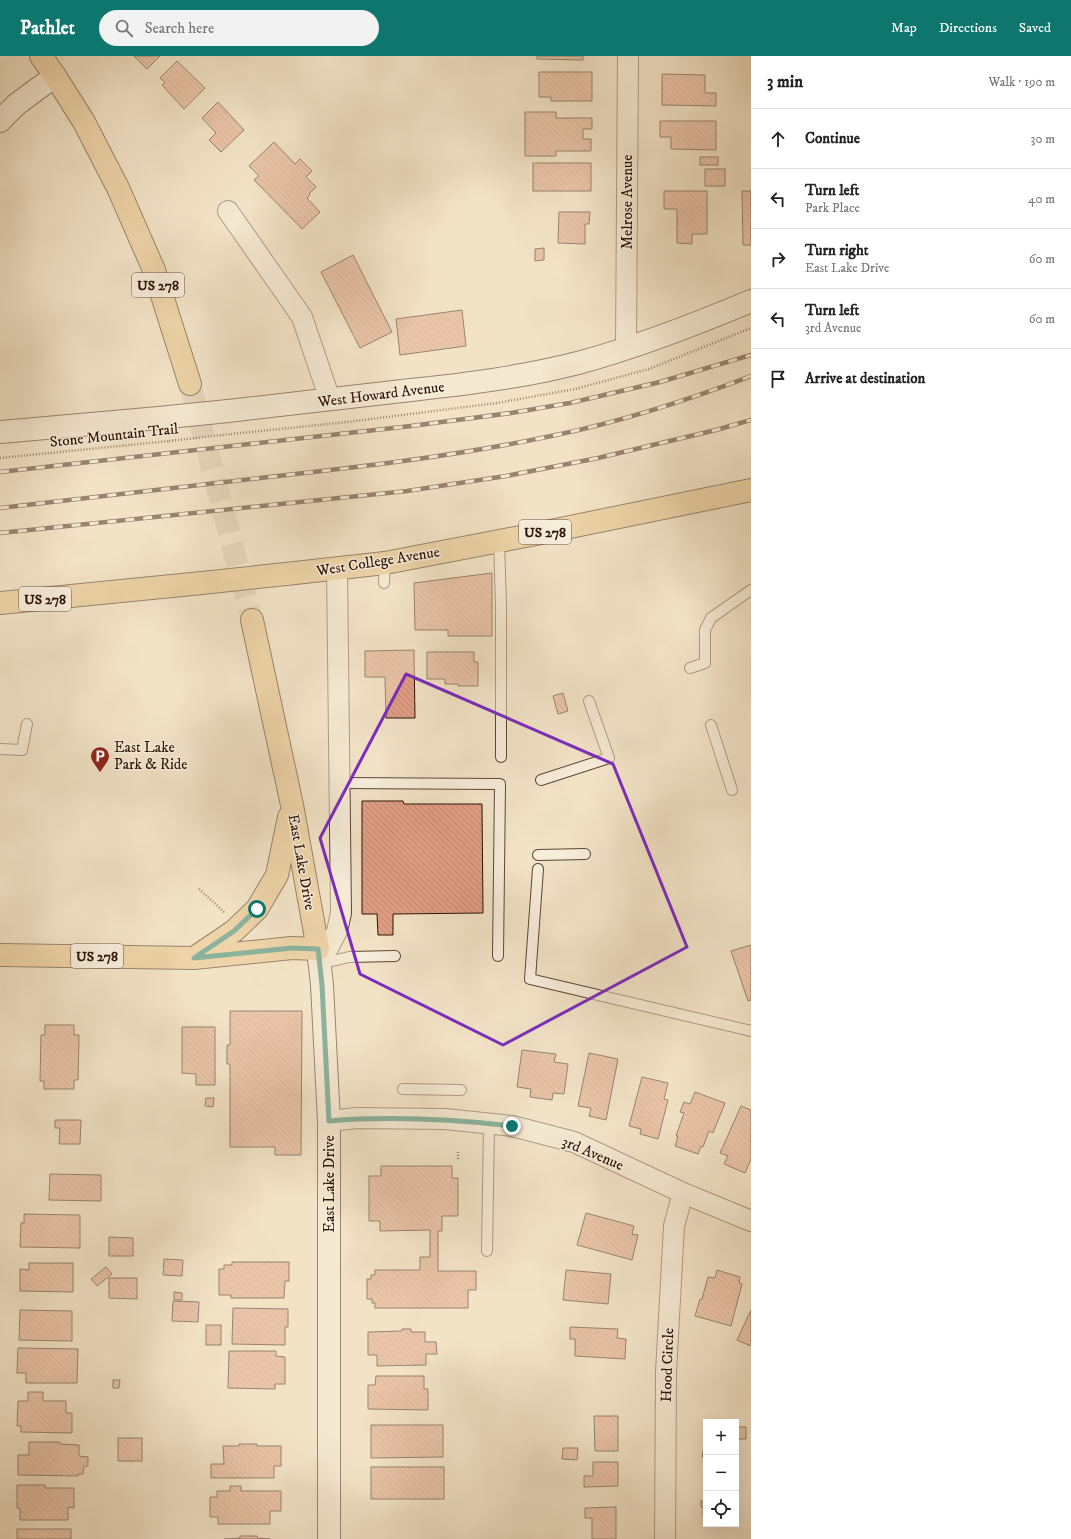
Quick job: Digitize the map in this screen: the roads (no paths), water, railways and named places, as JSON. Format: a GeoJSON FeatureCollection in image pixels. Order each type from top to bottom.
{"type":"FeatureCollection","features":[{"type":"Feature","properties":{"kind":"main road","name":"US 278"},"geometry":{"type":"LineString","coordinates":[[41,56],[84,122],[118,188],[154,270],[190,384]]}},
{"type":"Feature","properties":{"kind":"main road"},"geometry":{"type":"LineString","coordinates":[[0,121],[17,104],[55,76]]}},
{"type":"Feature","properties":{"kind":"main road","name":"West Howard Avenue"},"geometry":{"type":"LineString","coordinates":[[0,432],[159,418],[330,400],[464,384],[527,374],[577,363],[673,333],[751,301]]}},
{"type":"Feature","properties":{"kind":"main road","name":"West College Avenue"},"geometry":{"type":"LineString","coordinates":[[0,603],[338,568],[385,573],[500,540],[751,490]]}},
{"type":"Feature","properties":{"kind":"main road","name":"East Lake Drive"},"geometry":{"type":"LineString","coordinates":[[252,620],[292,805],[319,956],[329,1121],[329,1539]]}},
{"type":"Feature","properties":{"kind":"main road"},"geometry":{"type":"LineString","coordinates":[[194,958],[234,931],[257,909],[277,874],[292,805]]}},
{"type":"Feature","properties":{"kind":"main road","name":"US 278"},"geometry":{"type":"LineString","coordinates":[[0,955],[194,958],[292,948],[319,956]]}},
{"type":"Feature","properties":{"kind":"street","name":"Melrose Avenue"},"geometry":{"type":"LineString","coordinates":[[626,348],[628,56]]}},
{"type":"Feature","properties":{"kind":"street"},"geometry":{"type":"LineString","coordinates":[[228,211],[302,317],[330,400]]}},
{"type":"Feature","properties":{"kind":"street"},"geometry":{"type":"LineString","coordinates":[[319,956],[338,931],[341,913],[338,568]]}},
{"type":"Feature","properties":{"kind":"street","name":"3rd Avenue"},"geometry":{"type":"LineString","coordinates":[[329,1121],[357,1118],[445,1119],[512,1126],[574,1142],[683,1193],[751,1222]]}},
{"type":"Feature","properties":{"kind":"street","name":"Hood Circle"},"geometry":{"type":"LineString","coordinates":[[665,1539],[666,1364],[674,1226],[683,1193]]}},
{"type":"Feature","properties":{"kind":"lane"},"geometry":{"type":"LineString","coordinates":[[500,540],[501,757]]}},
{"type":"Feature","properties":{"kind":"lane"},"geometry":{"type":"LineString","coordinates":[[690,668],[705,663],[705,630],[712,618],[751,590]]}},
{"type":"Feature","properties":{"kind":"lane"},"geometry":{"type":"LineString","coordinates":[[541,780],[608,758],[590,701]]}},
{"type":"Feature","properties":{"kind":"lane"},"geometry":{"type":"LineString","coordinates":[[0,749],[22,750],[28,724]]}},
{"type":"Feature","properties":{"kind":"lane"},"geometry":{"type":"LineString","coordinates":[[711,725],[732,790]]}},
{"type":"Feature","properties":{"kind":"lane"},"geometry":{"type":"LineString","coordinates":[[340,783],[500,784],[498,956]]}},
{"type":"Feature","properties":{"kind":"lane"},"geometry":{"type":"LineString","coordinates":[[538,855],[585,854]]}},
{"type":"Feature","properties":{"kind":"lane"},"geometry":{"type":"LineString","coordinates":[[538,869],[530,979],[751,1031]]}},
{"type":"Feature","properties":{"kind":"lane"},"geometry":{"type":"LineString","coordinates":[[319,956],[395,956]]}},
{"type":"Feature","properties":{"kind":"lane"},"geometry":{"type":"LineString","coordinates":[[403,1089],[461,1090]]}},
{"type":"Feature","properties":{"kind":"lane"},"geometry":{"type":"LineString","coordinates":[[487,1251],[489,1124]]}},
{"type":"Feature","properties":{"kind":"tunnel"},"geometry":{"type":"LineString","coordinates":[[190,384],[252,620]]}},
{"type":"Feature","properties":{"kind":"railway"},"geometry":{"type":"LineString","coordinates":[[0,472],[411,426],[511,413],[570,403],[660,382],[751,355]]}},
{"type":"Feature","properties":{"kind":"railway"},"geometry":{"type":"LineString","coordinates":[[0,508],[371,465],[482,449],[556,435],[631,417],[679,402],[751,376]]}},
{"type":"Feature","properties":{"kind":"railway"},"geometry":{"type":"LineString","coordinates":[[0,533],[407,491],[506,476],[598,458],[716,430],[751,420]]}},
{"type":"Feature","properties":{"kind":"place","name":"East Lake Park & Ride"},"geometry":{"type":"Point","coordinates":[100,773]}}]}
